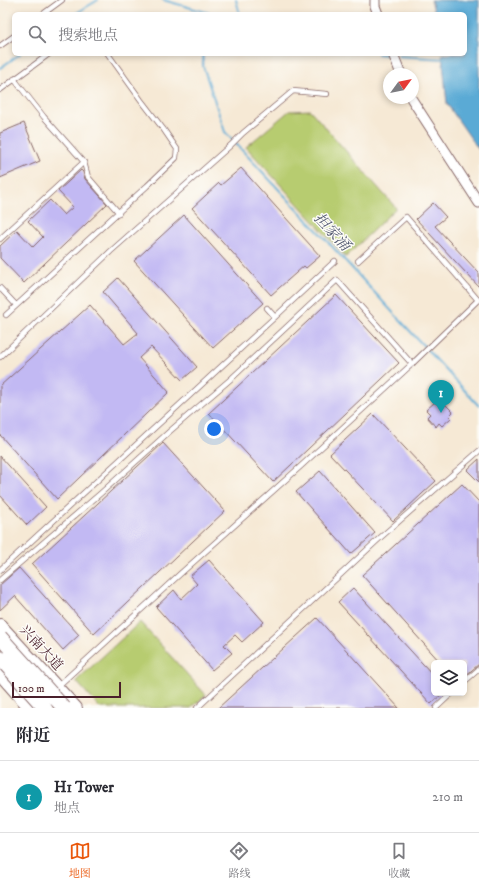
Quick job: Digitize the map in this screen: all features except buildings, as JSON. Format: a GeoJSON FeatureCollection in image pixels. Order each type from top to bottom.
{"type":"FeatureCollection","features":[{"type":"Feature","properties":{"kind":"highway"},"geometry":{"type":"LineString","coordinates":[[0,637],[64,708]]}},
{"type":"Feature","properties":{"kind":"highway"},"geometry":{"type":"LineString","coordinates":[[0,658],[45,708]]}},
{"type":"Feature","properties":{"kind":"main road","name":"兴南大道"},"geometry":{"type":"LineString","coordinates":[[0,626],[76,708]]}},
{"type":"Feature","properties":{"kind":"main road"},"geometry":{"type":"LineString","coordinates":[[0,674],[30,708]]}},
{"type":"Feature","properties":{"kind":"street"},"geometry":{"type":"LineString","coordinates":[[394,56],[399,68]]}},
{"type":"Feature","properties":{"kind":"street"},"geometry":{"type":"LineString","coordinates":[[415,104],[479,202]]}},
{"type":"Feature","properties":{"kind":"lane"},"geometry":{"type":"LineString","coordinates":[[46,12],[62,0]]}},
{"type":"Feature","properties":{"kind":"lane"},"geometry":{"type":"LineString","coordinates":[[0,46],[12,37]]}},
{"type":"Feature","properties":{"kind":"lane"},"geometry":{"type":"LineString","coordinates":[[0,90],[46,56]]}},
{"type":"Feature","properties":{"kind":"lane"},"geometry":{"type":"LineString","coordinates":[[6,315],[119,213],[176,158],[177,149],[109,56]]}},
{"type":"Feature","properties":{"kind":"lane"},"geometry":{"type":"LineString","coordinates":[[14,80],[44,117],[84,162],[88,176],[119,213]]}},
{"type":"Feature","properties":{"kind":"lane"},"geometry":{"type":"LineString","coordinates":[[0,357],[111,251],[243,133],[293,91],[327,94]]}},
{"type":"Feature","properties":{"kind":"lane"},"geometry":{"type":"LineString","coordinates":[[0,239],[84,162]]}},
{"type":"Feature","properties":{"kind":"lane"},"geometry":{"type":"LineString","coordinates":[[57,688],[180,574],[412,364],[478,299],[406,217],[358,261]]}},
{"type":"Feature","properties":{"kind":"lane"},"geometry":{"type":"LineString","coordinates":[[0,570],[335,261]]}},
{"type":"Feature","properties":{"kind":"lane"},"geometry":{"type":"LineString","coordinates":[[0,580],[232,378],[337,280],[412,364]]}},
{"type":"Feature","properties":{"kind":"lane"},"geometry":{"type":"LineString","coordinates":[[0,288],[16,306]]}},
{"type":"Feature","properties":{"kind":"lane"},"geometry":{"type":"LineString","coordinates":[[267,308],[275,317]]}},
{"type":"Feature","properties":{"kind":"lane"},"geometry":{"type":"LineString","coordinates":[[196,708],[381,537],[479,451]]}},
{"type":"Feature","properties":{"kind":"lane"},"geometry":{"type":"LineString","coordinates":[[467,679],[479,669]]}},
{"type":"Feature","properties":{"kind":"lane"},"geometry":{"type":"LineString","coordinates":[[436,708],[449,696]]}},
{"type":"Feature","properties":{"kind":"green space"},"geometry":{"type":"Polygon","coordinates":[[[310,110],[396,208],[346,257],[246,147],[289,111],[310,110]]]}},
{"type":"Feature","properties":{"kind":"green space"},"geometry":{"type":"Polygon","coordinates":[[[140,622],[206,695],[191,708],[100,708],[76,681],[140,622]]]}},
{"type":"Feature","properties":{"kind":"water"},"geometry":{"type":"Polygon","coordinates":[[[431,0],[479,0],[479,150],[447,104],[442,56],[467,56],[467,12],[434,12],[431,0]]]}},
{"type":"Feature","properties":{"kind":"waterway"},"geometry":{"type":"LineString","coordinates":[[78,12],[98,0]]}},
{"type":"Feature","properties":{"kind":"waterway"},"geometry":{"type":"LineString","coordinates":[[163,0],[206,12]]}},
{"type":"Feature","properties":{"kind":"waterway"},"geometry":{"type":"LineString","coordinates":[[236,0],[239,12]]}},
{"type":"Feature","properties":{"kind":"waterway"},"geometry":{"type":"LineString","coordinates":[[0,68],[17,56]]}},
{"type":"Feature","properties":{"kind":"waterway","name":"担家涌"},"geometry":{"type":"LineString","coordinates":[[203,56],[203,66],[225,132],[479,406]]}},
{"type":"Feature","properties":{"kind":"waterway"},"geometry":{"type":"LineString","coordinates":[[398,56],[445,59]]}},
{"type":"Feature","properties":{"kind":"place","name":"H1 Tower"},"geometry":{"type":"Point","coordinates":[441,413]}}]}
